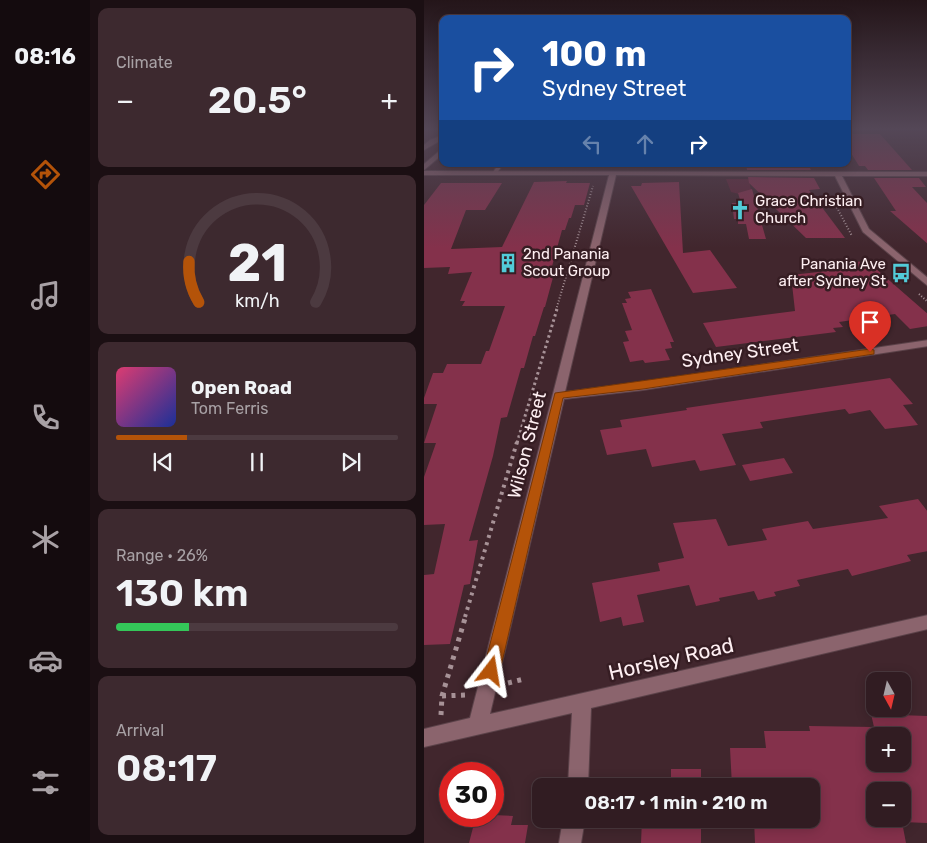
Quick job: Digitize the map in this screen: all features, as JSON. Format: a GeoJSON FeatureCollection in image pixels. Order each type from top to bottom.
{"type":"FeatureCollection","features":[{"type":"Feature","properties":{"kind":"street"},"geometry":{"type":"LineString","coordinates":[[429,169],[468,172],[927,174]]}},
{"type":"Feature","properties":{"kind":"street"},"geometry":{"type":"LineString","coordinates":[[829,169],[866,230],[927,283]]}},
{"type":"Feature","properties":{"kind":"street","name":"Wilson Street"},"geometry":{"type":"LineString","coordinates":[[478,725],[613,173]]}},
{"type":"Feature","properties":{"kind":"street","name":"Sydney Street"},"geometry":{"type":"LineString","coordinates":[[558,396],[643,386],[927,343]]}},
{"type":"Feature","properties":{"kind":"street","name":"Horsley Road"},"geometry":{"type":"LineString","coordinates":[[424,738],[927,622]]}},
{"type":"Feature","properties":{"kind":"street"},"geometry":{"type":"LineString","coordinates":[[578,778],[582,703]]}},
{"type":"Feature","properties":{"kind":"street"},"geometry":{"type":"LineString","coordinates":[[570,843],[572,828]]}},
{"type":"Feature","properties":{"kind":"path"},"geometry":{"type":"LineString","coordinates":[[448,732],[441,714],[442,696],[596,178]]}},
{"type":"Feature","properties":{"kind":"shaded area"},"geometry":{"type":"Polygon","coordinates":[[[726,179],[749,179],[751,190],[739,194],[731,192],[726,179]]]}},
{"type":"Feature","properties":{"kind":"building"},"geometry":{"type":"Polygon","coordinates":[[[747,169],[811,170],[747,170],[747,169]]]}},
{"type":"Feature","properties":{"kind":"building"},"geometry":{"type":"Polygon","coordinates":[[[868,169],[912,170],[868,170],[868,169]]]}},
{"type":"Feature","properties":{"kind":"building"},"geometry":{"type":"Polygon","coordinates":[[[748,177],[814,178],[820,189],[809,190],[845,238],[806,238],[749,183],[748,177]]]}},
{"type":"Feature","properties":{"kind":"building"},"geometry":{"type":"Polygon","coordinates":[[[874,178],[919,178],[926,187],[912,187],[928,204],[928,244],[890,211],[896,211],[874,178]]]}},
{"type":"Feature","properties":{"kind":"building"},"geometry":{"type":"Polygon","coordinates":[[[567,181],[566,183],[590,183],[584,205],[575,205],[565,230],[562,230],[551,270],[555,270],[545,307],[535,336],[533,336],[524,368],[521,368],[507,417],[501,418],[493,456],[469,541],[478,540],[470,584],[464,585],[450,644],[424,645],[424,575],[434,574],[445,524],[424,525],[424,477],[436,443],[424,443],[437,404],[424,404],[424,398],[433,373],[443,373],[447,364],[481,364],[486,351],[489,351],[505,306],[462,306],[465,301],[460,301],[472,272],[448,274],[450,267],[424,268],[424,205],[441,183],[502,183],[485,210],[466,210],[451,249],[502,247],[534,182],[567,181]]]}},
{"type":"Feature","properties":{"kind":"building"},"geometry":{"type":"Polygon","coordinates":[[[679,182],[683,253],[710,250],[737,288],[693,293],[631,186],[641,186],[642,183],[679,182]]]}},
{"type":"Feature","properties":{"kind":"building"},"geometry":{"type":"Polygon","coordinates":[[[752,189],[766,239],[749,239],[746,224],[738,224],[738,219],[734,219],[732,203],[741,203],[738,193],[752,189]]]}},
{"type":"Feature","properties":{"kind":"building"},"geometry":{"type":"Polygon","coordinates":[[[867,261],[928,314],[928,326],[910,329],[895,314],[839,322],[843,327],[833,328],[836,332],[716,347],[703,323],[795,311],[791,275],[837,270],[832,264],[867,261]]]}},
{"type":"Feature","properties":{"kind":"building"},"geometry":{"type":"Polygon","coordinates":[[[651,289],[674,342],[670,342],[672,348],[665,349],[670,360],[645,363],[643,360],[630,362],[623,342],[629,341],[625,331],[632,330],[622,303],[627,303],[625,299],[631,298],[628,292],[651,289]]]}},
{"type":"Feature","properties":{"kind":"building"},"geometry":{"type":"Polygon","coordinates":[[[890,378],[913,404],[903,405],[918,425],[885,429],[870,410],[849,414],[845,409],[760,422],[763,428],[722,434],[736,465],[700,471],[695,460],[652,467],[646,449],[607,455],[600,430],[622,427],[620,420],[687,410],[686,408],[890,378]]]}},
{"type":"Feature","properties":{"kind":"building"},"geometry":{"type":"Polygon","coordinates":[[[784,458],[793,473],[750,481],[742,465],[784,458]]]}},
{"type":"Feature","properties":{"kind":"building"},"geometry":{"type":"Polygon","coordinates":[[[918,499],[928,512],[928,551],[907,555],[911,561],[852,576],[848,569],[797,580],[800,586],[774,592],[776,596],[758,600],[754,591],[719,598],[720,601],[696,606],[689,585],[637,595],[644,622],[623,626],[621,617],[600,622],[592,583],[660,571],[658,563],[684,558],[673,523],[716,519],[728,546],[767,540],[762,529],[808,521],[813,529],[888,518],[879,506],[918,499]]]}},
{"type":"Feature","properties":{"kind":"building"},"geometry":{"type":"Polygon","coordinates":[[[928,716],[928,823],[911,822],[911,782],[866,782],[866,827],[903,827],[906,843],[755,843],[754,828],[820,828],[820,778],[732,778],[730,748],[766,748],[764,731],[810,731],[809,726],[874,727],[872,718],[928,716]]]}},
{"type":"Feature","properties":{"kind":"building"},"geometry":{"type":"Polygon","coordinates":[[[671,769],[701,769],[701,778],[671,778],[671,769]]]}},
{"type":"Feature","properties":{"kind":"building"},"geometry":{"type":"Polygon","coordinates":[[[504,816],[513,816],[511,825],[528,825],[525,843],[469,843],[473,827],[504,827],[504,816]]]}},
{"type":"Feature","properties":{"kind":"building"},"geometry":{"type":"Polygon","coordinates":[[[642,828],[701,828],[701,843],[641,843],[642,828]]]}},
{"type":"Feature","properties":{"kind":"place","name":"Grace Christian Church"},"geometry":{"type":"Point","coordinates":[740,210]}},
{"type":"Feature","properties":{"kind":"place","name":"2nd Panania Scout Group"},"geometry":{"type":"Point","coordinates":[508,263]}},
{"type":"Feature","properties":{"kind":"place","name":"Panania Ave after Sydney St"},"geometry":{"type":"Point","coordinates":[901,273]}},
{"type":"Feature","properties":{"kind":"route"},"geometry":{"type":"LineString","coordinates":[[491,671],[558,396],[643,386],[870,352]]}}]}
